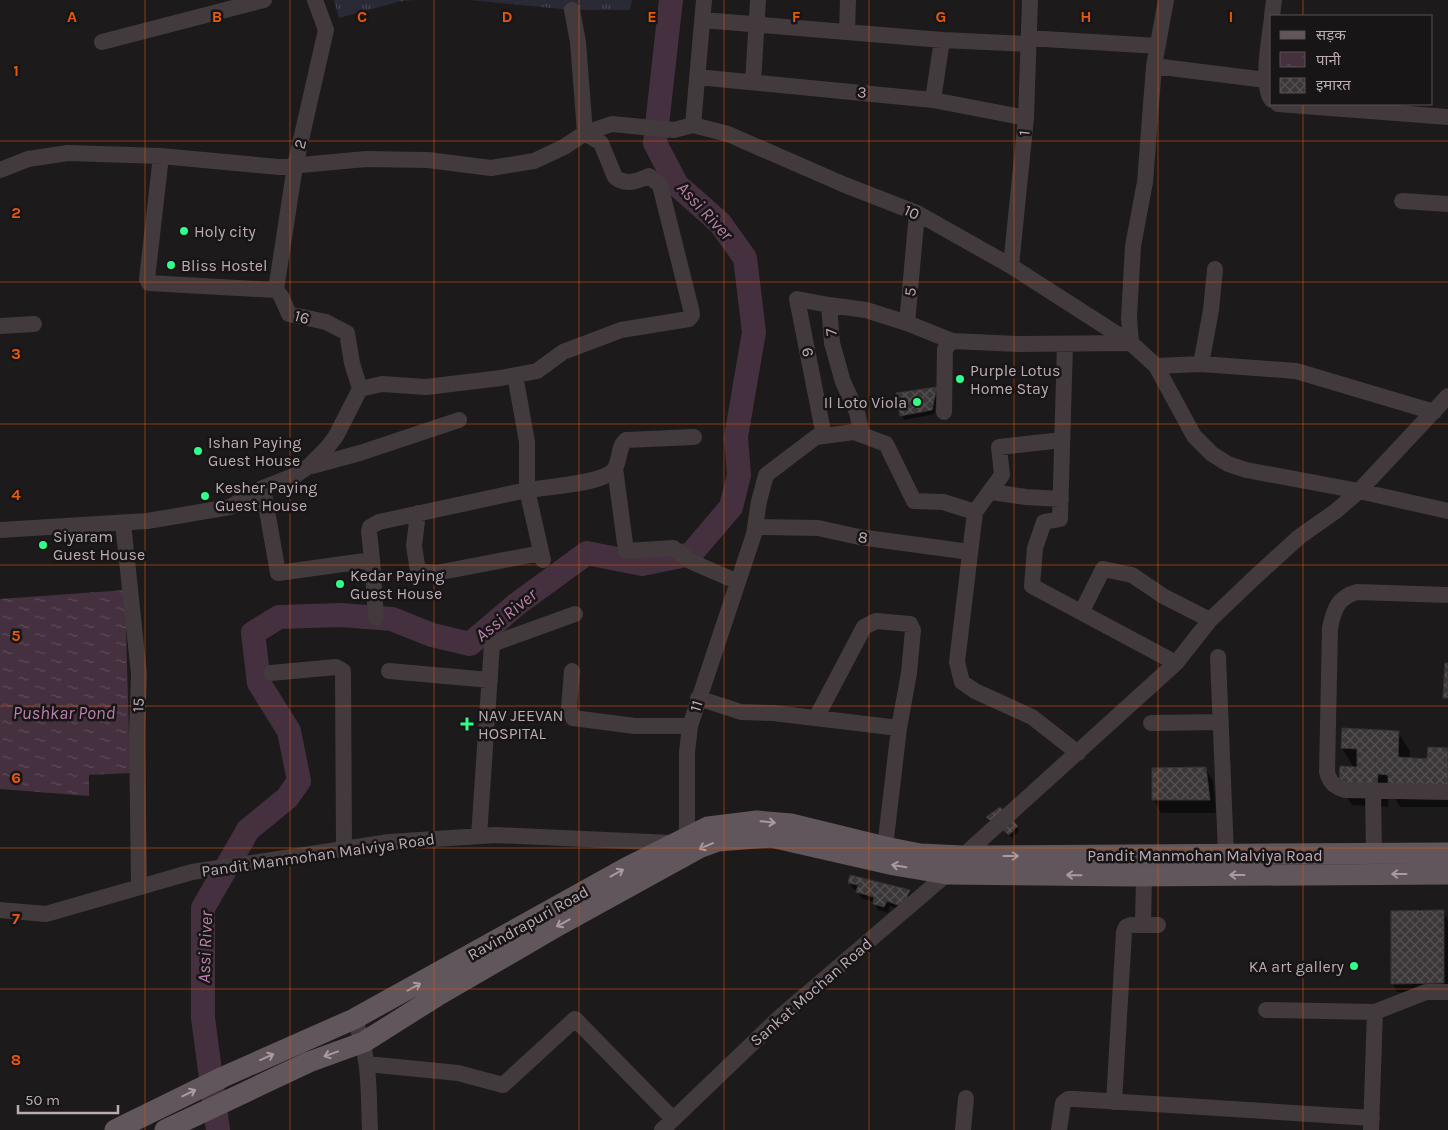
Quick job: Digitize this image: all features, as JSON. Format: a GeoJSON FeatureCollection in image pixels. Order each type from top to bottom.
{"type":"FeatureCollection","features":[{"type":"Feature","properties":{"kind":"main road","name":"Ravindrapuri Road"},"geometry":{"type":"LineString","coordinates":[[115,1130],[223,1077],[354,1019],[679,840],[708,827],[757,821],[790,824],[920,854],[963,856]]}},
{"type":"Feature","properties":{"kind":"main road","name":"Ravindrapuri Road"},"geometry":{"type":"LineString","coordinates":[[166,1130],[309,1062],[364,1042],[436,996],[561,924],[699,848],[718,841],[771,837],[894,865],[947,874],[1144,876],[1448,874]]}},
{"type":"Feature","properties":{"kind":"main road","name":"Pandit Manmohan Malviya Road"},"geometry":{"type":"LineString","coordinates":[[963,856],[1448,853]]}},
{"type":"Feature","properties":{"kind":"street"},"geometry":{"type":"LineString","coordinates":[[102,42],[264,0]]}},
{"type":"Feature","properties":{"kind":"street","name":"2"},"geometry":{"type":"LineString","coordinates":[[276,290],[295,166],[326,30],[316,0]]}},
{"type":"Feature","properties":{"kind":"street"},"geometry":{"type":"LineString","coordinates":[[693,125],[704,0]]}},
{"type":"Feature","properties":{"kind":"street"},"geometry":{"type":"LineString","coordinates":[[753,82],[758,25],[758,0]]}},
{"type":"Feature","properties":{"kind":"street"},"geometry":{"type":"LineString","coordinates":[[847,32],[848,0]]}},
{"type":"Feature","properties":{"kind":"street","name":"1"},"geometry":{"type":"LineString","coordinates":[[1011,266],[1026,118],[1030,0]]}},
{"type":"Feature","properties":{"kind":"street"},"geometry":{"type":"LineString","coordinates":[[907,323],[952,341],[1065,344],[1131,343],[1129,318],[1132,246],[1145,182],[1154,66],[1166,0]]}},
{"type":"Feature","properties":{"kind":"street"},"geometry":{"type":"LineString","coordinates":[[1272,15],[1274,0]]}},
{"type":"Feature","properties":{"kind":"street"},"geometry":{"type":"LineString","coordinates":[[0,530],[123,523],[230,507],[263,488],[296,475],[310,466],[336,436],[360,388],[382,384],[426,387],[538,371],[563,352],[621,330],[652,323],[680,322],[689,319],[692,315],[660,185],[649,176],[625,183],[619,180],[615,177],[601,143],[585,133],[578,42],[572,10]]}},
{"type":"Feature","properties":{"kind":"street"},"geometry":{"type":"LineString","coordinates":[[703,20],[942,40],[1158,46]]}},
{"type":"Feature","properties":{"kind":"street"},"geometry":{"type":"LineString","coordinates":[[1270,38],[1266,80],[1270,98]]}},
{"type":"Feature","properties":{"kind":"street"},"geometry":{"type":"LineString","coordinates":[[934,100],[942,40]]}},
{"type":"Feature","properties":{"kind":"street"},"geometry":{"type":"LineString","coordinates":[[1154,66],[1266,80]]}},
{"type":"Feature","properties":{"kind":"street","name":"3"},"geometry":{"type":"LineString","coordinates":[[697,77],[934,100],[1026,118]]}},
{"type":"Feature","properties":{"kind":"street"},"geometry":{"type":"LineString","coordinates":[[1291,105],[1448,117]]}},
{"type":"Feature","properties":{"kind":"street","name":"10"},"geometry":{"type":"LineString","coordinates":[[0,170],[28,159],[68,153],[161,156],[278,167],[366,159],[428,160],[491,168],[534,161],[564,147],[585,133],[612,124],[674,130],[693,125],[728,134],[845,185],[917,213],[1011,266],[1131,343],[1156,366],[1194,436],[1220,459],[1246,470],[1359,491],[1448,511]]}},
{"type":"Feature","properties":{"kind":"street"},"geometry":{"type":"LineString","coordinates":[[161,156],[147,278],[152,284],[276,290]]}},
{"type":"Feature","properties":{"kind":"street"},"geometry":{"type":"LineString","coordinates":[[1402,201],[1448,204]]}},
{"type":"Feature","properties":{"kind":"street","name":"5"},"geometry":{"type":"LineString","coordinates":[[907,323],[917,213]]}},
{"type":"Feature","properties":{"kind":"street"},"geometry":{"type":"LineString","coordinates":[[1201,364],[1211,310],[1215,269]]}},
{"type":"Feature","properties":{"kind":"street","name":"16"},"geometry":{"type":"LineString","coordinates":[[276,290],[281,296],[289,314],[326,322],[347,333],[354,370],[360,388]]}},
{"type":"Feature","properties":{"kind":"street","name":"6"},"geometry":{"type":"LineString","coordinates":[[824,436],[797,299],[829,304]]}},
{"type":"Feature","properties":{"kind":"street","name":"7"},"geometry":{"type":"LineString","coordinates":[[862,435],[857,412],[842,382],[832,343],[829,304],[866,310],[907,323]]}},
{"type":"Feature","properties":{"kind":"street"},"geometry":{"type":"LineString","coordinates":[[0,326],[34,324]]}},
{"type":"Feature","properties":{"kind":"street"},"geometry":{"type":"LineString","coordinates":[[944,412],[945,349],[952,341]]}},
{"type":"Feature","properties":{"kind":"street"},"geometry":{"type":"LineString","coordinates":[[1065,344],[1060,520],[1044,522],[1036,548],[1032,586],[1176,663]]}},
{"type":"Feature","properties":{"kind":"street"},"geometry":{"type":"LineString","coordinates":[[1156,366],[1201,364],[1296,371],[1434,412]]}},
{"type":"Feature","properties":{"kind":"street"},"geometry":{"type":"LineString","coordinates":[[418,513],[414,546],[418,571],[436,573],[542,556],[527,490],[527,442],[515,375]]}},
{"type":"Feature","properties":{"kind":"street","name":"Sankat Mochan Road"},"geometry":{"type":"LineString","coordinates":[[668,1125],[781,1016],[947,874],[963,856],[1176,663],[1210,620],[1299,536],[1336,511],[1359,491],[1448,396]]}},
{"type":"Feature","properties":{"kind":"street"},"geometry":{"type":"LineString","coordinates":[[310,466],[360,453],[458,420]]}},
{"type":"Feature","properties":{"kind":"street","name":"11"},"geometry":{"type":"LineString","coordinates":[[679,840],[690,726],[755,527],[766,475],[816,436],[854,432],[886,444],[914,501],[943,502],[975,512]]}},
{"type":"Feature","properties":{"kind":"street"},"geometry":{"type":"LineString","coordinates":[[694,437],[626,440],[622,445],[615,468],[626,551],[673,548],[692,562],[738,582]]}},
{"type":"Feature","properties":{"kind":"street"},"geometry":{"type":"LineString","coordinates":[[1062,440],[999,446],[1002,475],[975,512],[957,662],[962,682],[975,691],[1032,717],[1078,752]]}},
{"type":"Feature","properties":{"kind":"street"},"geometry":{"type":"LineString","coordinates":[[376,618],[370,527],[379,522],[418,513],[527,490],[605,477],[615,468]]}},
{"type":"Feature","properties":{"kind":"street"},"geometry":{"type":"LineString","coordinates":[[263,488],[278,573],[372,560]]}},
{"type":"Feature","properties":{"kind":"street"},"geometry":{"type":"LineString","coordinates":[[991,492],[1061,499]]}},
{"type":"Feature","properties":{"kind":"street","name":"15"},"geometry":{"type":"LineString","coordinates":[[123,523],[139,674],[137,733],[139,887]]}},
{"type":"Feature","properties":{"kind":"street","name":"8"},"geometry":{"type":"LineString","coordinates":[[755,527],[818,528],[859,537],[970,552]]}},
{"type":"Feature","properties":{"kind":"street"},"geometry":{"type":"LineString","coordinates":[[1082,612],[1103,569],[1132,575],[1163,596],[1210,620]]}},
{"type":"Feature","properties":{"kind":"street"},"geometry":{"type":"LineString","coordinates":[[1448,595],[1357,592],[1348,594],[1339,600],[1333,612],[1330,628],[1327,772],[1329,780],[1335,786],[1345,790],[1448,792]]}},
{"type":"Feature","properties":{"kind":"street"},"geometry":{"type":"LineString","coordinates":[[479,836],[492,644],[575,614]]}},
{"type":"Feature","properties":{"kind":"street"},"geometry":{"type":"LineString","coordinates":[[816,718],[864,627],[876,621],[910,624],[913,630],[909,673],[899,728],[885,847]]}},
{"type":"Feature","properties":{"kind":"street"},"geometry":{"type":"LineString","coordinates":[[1218,657],[1226,854]]}},
{"type":"Feature","properties":{"kind":"street"},"geometry":{"type":"LineString","coordinates":[[271,673],[336,668],[343,671],[344,849]]}},
{"type":"Feature","properties":{"kind":"street"},"geometry":{"type":"LineString","coordinates":[[389,671],[490,680]]}},
{"type":"Feature","properties":{"kind":"street"},"geometry":{"type":"LineString","coordinates":[[572,672],[569,708],[573,718],[635,726],[690,726]]}},
{"type":"Feature","properties":{"kind":"street"},"geometry":{"type":"LineString","coordinates":[[698,698],[741,712],[816,718],[899,728]]}},
{"type":"Feature","properties":{"kind":"street"},"geometry":{"type":"LineString","coordinates":[[1151,724],[1220,722]]}},
{"type":"Feature","properties":{"kind":"street"},"geometry":{"type":"LineString","coordinates":[[1373,790],[1374,854]]}},
{"type":"Feature","properties":{"kind":"street","name":"Pandit Manmohan Malviya Road"},"geometry":{"type":"LineString","coordinates":[[0,910],[46,914],[192,872],[390,842],[479,836],[679,840]]}},
{"type":"Feature","properties":{"kind":"street"},"geometry":{"type":"LineString","coordinates":[[1114,1102],[1124,932],[1126,927],[1131,925],[1150,925],[1144,876]]}},
{"type":"Feature","properties":{"kind":"street"},"geometry":{"type":"LineString","coordinates":[[1266,1010],[1375,1012],[1426,992],[1448,992]]}},
{"type":"Feature","properties":{"kind":"street"},"geometry":{"type":"LineString","coordinates":[[1059,1130],[1063,1103],[1068,1099],[1371,1124],[1375,1012]]}},
{"type":"Feature","properties":{"kind":"street"},"geometry":{"type":"LineString","coordinates":[[354,1019],[364,1042],[368,1064],[370,1130]]}},
{"type":"Feature","properties":{"kind":"street"},"geometry":{"type":"LineString","coordinates":[[368,1064],[458,1074],[503,1085],[575,1020],[668,1125]]}},
{"type":"Feature","properties":{"kind":"street"},"geometry":{"type":"LineString","coordinates":[[963,1130],[966,1098]]}},
{"type":"Feature","properties":{"kind":"green space"},"geometry":{"type":"Polygon","coordinates":[[[334,0],[416,0],[401,1],[339,18],[334,0]]]}},
{"type":"Feature","properties":{"kind":"green space"},"geometry":{"type":"Polygon","coordinates":[[[470,0],[632,0],[630,10],[572,10],[470,0]]]}},
{"type":"Feature","properties":{"kind":"water","name":"Pushkar Pond"},"geometry":{"type":"Polygon","coordinates":[[[125,590],[130,773],[89,775],[89,796],[0,789],[0,599],[125,590]]]}},
{"type":"Feature","properties":{"kind":"building","name":"Il Loto Viola"},"geometry":{"type":"Polygon","coordinates":[[[937,387],[932,410],[900,416],[896,393],[937,387]]]}},
{"type":"Feature","properties":{"kind":"building"},"geometry":{"type":"Polygon","coordinates":[[[1445,663],[1448,663],[1448,698],[1443,698],[1445,663]]]}},
{"type":"Feature","properties":{"kind":"building"},"geometry":{"type":"Polygon","coordinates":[[[1342,728],[1399,731],[1398,757],[1427,759],[1428,747],[1448,748],[1448,788],[1388,788],[1388,775],[1378,774],[1377,788],[1339,786],[1340,766],[1357,767],[1357,749],[1341,748],[1342,728]]]}},
{"type":"Feature","properties":{"kind":"building"},"geometry":{"type":"Polygon","coordinates":[[[1206,767],[1210,800],[1152,800],[1152,768],[1206,767]]]}},
{"type":"Feature","properties":{"kind":"building"},"geometry":{"type":"Polygon","coordinates":[[[1000,807],[1018,826],[1009,835],[986,817],[1000,807]]]}},
{"type":"Feature","properties":{"kind":"building"},"geometry":{"type":"Polygon","coordinates":[[[850,875],[910,890],[903,907],[887,901],[884,907],[873,904],[874,897],[856,892],[858,885],[848,883],[850,875]]]}},
{"type":"Feature","properties":{"kind":"building"},"geometry":{"type":"Polygon","coordinates":[[[1444,910],[1444,983],[1391,984],[1391,911],[1444,910]]]}},
{"type":"Feature","properties":{"kind":"waterway","name":"Assi River"},"geometry":{"type":"LineString","coordinates":[[218,1130],[203,1018],[203,908],[248,830],[287,798],[299,781],[289,731],[259,683],[253,633],[279,617],[341,615],[392,619],[432,635],[470,644],[517,604],[587,553],[642,564],[691,554],[731,507],[739,475],[736,437],[754,332],[745,258],[720,223],[677,185],[655,143],[671,0]]}},
{"type":"Feature","properties":{"kind":"place","name":"Holy city"},"geometry":{"type":"Point","coordinates":[184,231]}},
{"type":"Feature","properties":{"kind":"place","name":"Bliss Hostel"},"geometry":{"type":"Point","coordinates":[171,265]}},
{"type":"Feature","properties":{"kind":"place","name":"Purple Lotus Home Stay"},"geometry":{"type":"Point","coordinates":[960,379]}},
{"type":"Feature","properties":{"kind":"place","name":"Il Loto Viola"},"geometry":{"type":"Point","coordinates":[917,402]}},
{"type":"Feature","properties":{"kind":"place","name":"Ishan Paying Guest House"},"geometry":{"type":"Point","coordinates":[198,451]}},
{"type":"Feature","properties":{"kind":"place","name":"Kesher Paying Guest House"},"geometry":{"type":"Point","coordinates":[205,496]}},
{"type":"Feature","properties":{"kind":"place","name":"Siyaram Guest House"},"geometry":{"type":"Point","coordinates":[43,545]}},
{"type":"Feature","properties":{"kind":"place","name":"Kedar Paying Guest House"},"geometry":{"type":"Point","coordinates":[340,584]}},
{"type":"Feature","properties":{"kind":"place","name":"NAV JEEVAN HOSPITAL"},"geometry":{"type":"Point","coordinates":[467,724]}},
{"type":"Feature","properties":{"kind":"place","name":"KA art gallery"},"geometry":{"type":"Point","coordinates":[1354,966]}}]}
